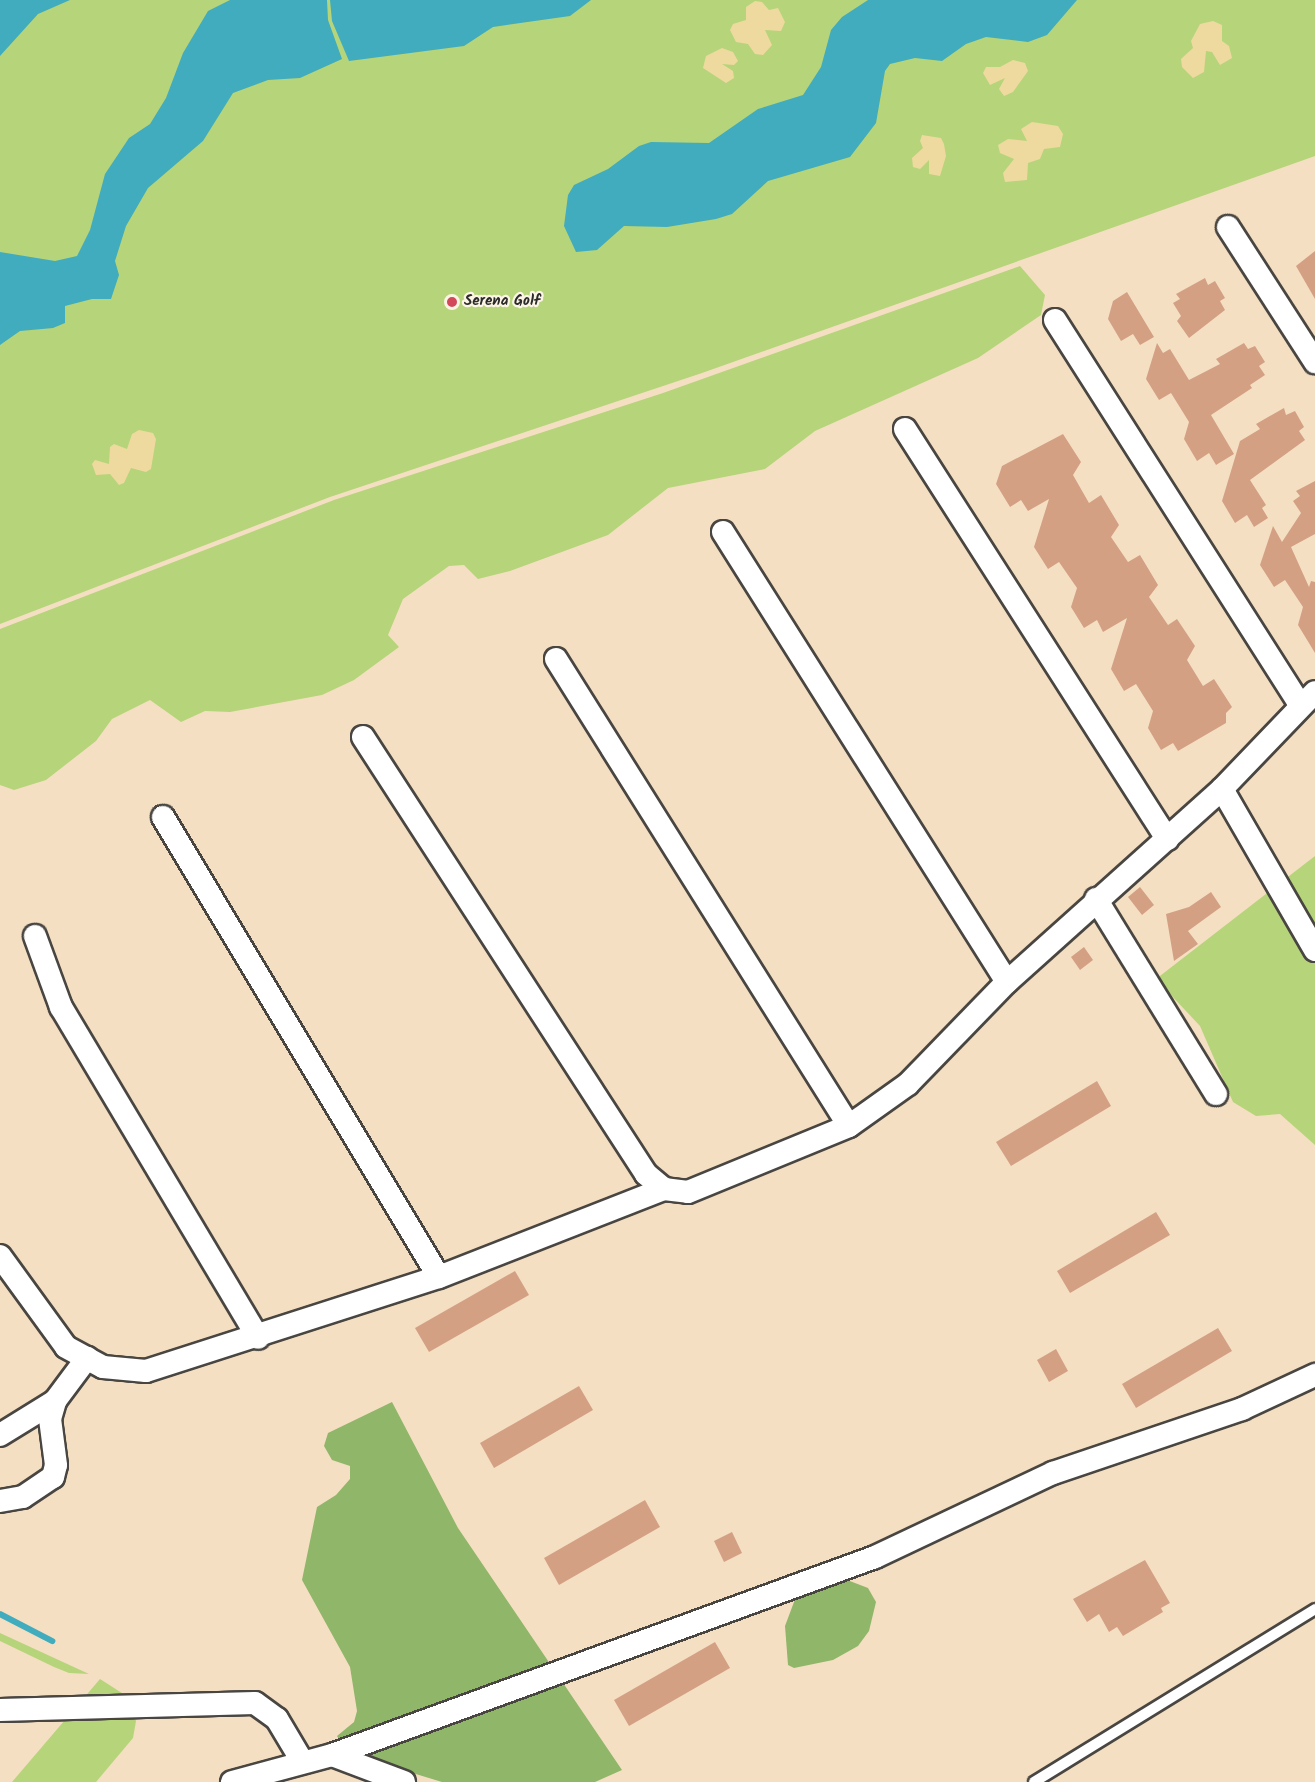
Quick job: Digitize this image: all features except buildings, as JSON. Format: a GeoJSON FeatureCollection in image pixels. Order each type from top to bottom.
{"type":"FeatureCollection","features":[{"type":"Feature","properties":{"kind":"street"},"geometry":{"type":"LineString","coordinates":[[1228,227],[1315,362]]}},
{"type":"Feature","properties":{"kind":"street"},"geometry":{"type":"LineString","coordinates":[[0,1256],[66,1347],[103,1366],[146,1371],[258,1338],[439,1277],[664,1189],[688,1192],[849,1126],[908,1084],[1007,982],[1222,789],[1307,698],[1056,320]]}},
{"type":"Feature","properties":{"kind":"street"},"geometry":{"type":"LineString","coordinates":[[905,429],[1167,839]]}},
{"type":"Feature","properties":{"kind":"street"},"geometry":{"type":"LineString","coordinates":[[723,532],[1007,982]]}},
{"type":"Feature","properties":{"kind":"street"},"geometry":{"type":"LineString","coordinates":[[556,659],[849,1126]]}},
{"type":"Feature","properties":{"kind":"street"},"geometry":{"type":"LineString","coordinates":[[363,737],[607,1107],[646,1174],[664,1189]]}},
{"type":"Feature","properties":{"kind":"street"},"geometry":{"type":"LineString","coordinates":[[1222,789],[1315,950]]}},
{"type":"Feature","properties":{"kind":"street"},"geometry":{"type":"LineString","coordinates":[[163,817],[439,1277]]}},
{"type":"Feature","properties":{"kind":"street"},"geometry":{"type":"LineString","coordinates":[[1096,900],[1216,1094]]}},
{"type":"Feature","properties":{"kind":"street"},"geometry":{"type":"LineString","coordinates":[[35,936],[61,1007],[258,1338]]}},
{"type":"Feature","properties":{"kind":"street"},"geometry":{"type":"LineString","coordinates":[[0,1502],[22,1497],[53,1477],[56,1465],[50,1419],[55,1401],[87,1358]]}},
{"type":"Feature","properties":{"kind":"street"},"geometry":{"type":"LineString","coordinates":[[232,1782],[332,1755],[875,1557],[1053,1473],[1242,1409],[1315,1375]]}},
{"type":"Feature","properties":{"kind":"street"},"geometry":{"type":"LineString","coordinates":[[0,1435],[55,1401]]}},
{"type":"Feature","properties":{"kind":"street"},"geometry":{"type":"LineString","coordinates":[[0,1710],[255,1703],[277,1719],[303,1761]]}},
{"type":"Feature","properties":{"kind":"street"},"geometry":{"type":"LineString","coordinates":[[332,1755],[404,1782]]}},
{"type":"Feature","properties":{"kind":"lane"},"geometry":{"type":"LineString","coordinates":[[1034,1782],[1315,1609]]}},
{"type":"Feature","properties":{"kind":"green space","name":"Serena Golf"},"geometry":{"type":"Polygon","coordinates":[[[0,0],[1315,0],[1315,156],[702,373],[330,497],[0,624],[0,0]]]}},
{"type":"Feature","properties":{"kind":"green space"},"geometry":{"type":"Polygon","coordinates":[[[1020,266],[1045,295],[1041,315],[978,358],[815,431],[765,469],[668,488],[608,535],[510,571],[478,579],[464,565],[449,566],[403,599],[388,635],[399,647],[354,680],[322,695],[230,712],[205,711],[181,722],[150,700],[112,719],[96,741],[46,780],[14,790],[0,785],[0,629],[334,500],[663,393],[1020,266]]]}},
{"type":"Feature","properties":{"kind":"green space"},"geometry":{"type":"Polygon","coordinates":[[[1315,856],[1315,1145],[1280,1114],[1256,1116],[1233,1102],[1200,1026],[1156,979],[1315,856]]]}},
{"type":"Feature","properties":{"kind":"green space"},"geometry":{"type":"Polygon","coordinates":[[[392,1402],[458,1528],[622,1770],[595,1782],[442,1782],[347,1753],[337,1736],[354,1722],[357,1711],[350,1667],[302,1580],[317,1507],[336,1495],[350,1479],[350,1466],[332,1460],[324,1446],[328,1433],[392,1402]]]}},
{"type":"Feature","properties":{"kind":"green space"},"geometry":{"type":"Polygon","coordinates":[[[842,1578],[868,1588],[876,1602],[869,1631],[858,1646],[833,1660],[794,1668],[788,1665],[785,1626],[800,1586],[842,1578]]]}},
{"type":"Feature","properties":{"kind":"green space"},"geometry":{"type":"Polygon","coordinates":[[[0,1633],[89,1674],[69,1673],[54,1667],[0,1641],[0,1633]]]}},
{"type":"Feature","properties":{"kind":"green space"},"geometry":{"type":"Polygon","coordinates":[[[100,1679],[125,1695],[136,1721],[133,1738],[96,1782],[12,1782],[100,1679]]]}},
{"type":"Feature","properties":{"kind":"sand"},"geometry":{"type":"Polygon","coordinates":[[[755,1],[762,2],[769,10],[778,8],[785,22],[781,31],[765,30],[772,45],[763,55],[755,54],[748,44],[736,42],[730,30],[733,24],[746,20],[746,7],[755,1]]]}},
{"type":"Feature","properties":{"kind":"sand"},"geometry":{"type":"Polygon","coordinates":[[[1213,21],[1222,25],[1222,41],[1229,46],[1232,58],[1220,65],[1212,52],[1206,51],[1204,72],[1193,78],[1182,67],[1181,59],[1193,48],[1191,41],[1200,24],[1213,21]]]}},
{"type":"Feature","properties":{"kind":"sand"},"geometry":{"type":"Polygon","coordinates":[[[722,48],[733,52],[738,61],[734,65],[722,64],[733,71],[734,78],[726,83],[703,68],[706,56],[722,48]]]}},
{"type":"Feature","properties":{"kind":"sand"},"geometry":{"type":"Polygon","coordinates":[[[1013,60],[1025,63],[1028,71],[1013,92],[1004,96],[999,89],[1005,78],[990,85],[983,73],[986,67],[1000,67],[1013,60]]]}},
{"type":"Feature","properties":{"kind":"sand"},"geometry":{"type":"Polygon","coordinates":[[[1032,122],[1058,126],[1063,134],[1060,147],[1044,149],[1040,159],[1028,163],[1027,180],[1005,182],[1003,173],[1014,159],[1000,153],[998,145],[1008,139],[1027,141],[1021,129],[1032,122]]]}},
{"type":"Feature","properties":{"kind":"sand"},"geometry":{"type":"Polygon","coordinates":[[[922,135],[941,138],[944,144],[946,156],[940,176],[929,174],[929,160],[920,169],[913,167],[912,158],[923,148],[920,141],[922,135]]]}},
{"type":"Feature","properties":{"kind":"sand"},"geometry":{"type":"Polygon","coordinates":[[[139,430],[153,433],[156,439],[151,469],[146,472],[131,468],[124,483],[119,485],[110,474],[96,475],[92,464],[95,460],[109,464],[110,447],[114,444],[127,449],[132,434],[139,430]]]}},
{"type":"Feature","properties":{"kind":"water"},"geometry":{"type":"Polygon","coordinates":[[[0,0],[70,0],[38,14],[0,56],[0,0]]]}},
{"type":"Feature","properties":{"kind":"water"},"geometry":{"type":"Polygon","coordinates":[[[230,0],[327,0],[328,20],[342,59],[300,78],[268,80],[233,93],[203,141],[148,188],[126,226],[115,261],[119,275],[111,299],[92,299],[65,306],[65,323],[53,328],[20,331],[0,345],[0,252],[55,261],[77,256],[90,230],[105,174],[129,138],[150,124],[166,98],[183,53],[208,11],[230,0]]]}},
{"type":"Feature","properties":{"kind":"water"},"geometry":{"type":"Polygon","coordinates":[[[330,0],[591,0],[570,16],[493,27],[464,46],[349,61],[332,21],[330,0]]]}},
{"type":"Feature","properties":{"kind":"water"},"geometry":{"type":"Polygon","coordinates":[[[868,0],[1077,0],[1047,35],[1028,42],[986,37],[966,44],[942,61],[915,58],[890,64],[885,71],[876,123],[850,157],[768,181],[732,214],[667,227],[624,226],[597,250],[576,252],[564,226],[568,195],[574,185],[608,169],[639,146],[651,142],[709,143],[758,109],[803,95],[821,67],[831,30],[842,17],[868,0]]]}},
{"type":"Feature","properties":{"kind":"waterway"},"geometry":{"type":"LineString","coordinates":[[0,1614],[52,1641]]}},
{"type":"Feature","properties":{"kind":"place","name":"Serena Golf"},"geometry":{"type":"Point","coordinates":[452,302]}}]}
